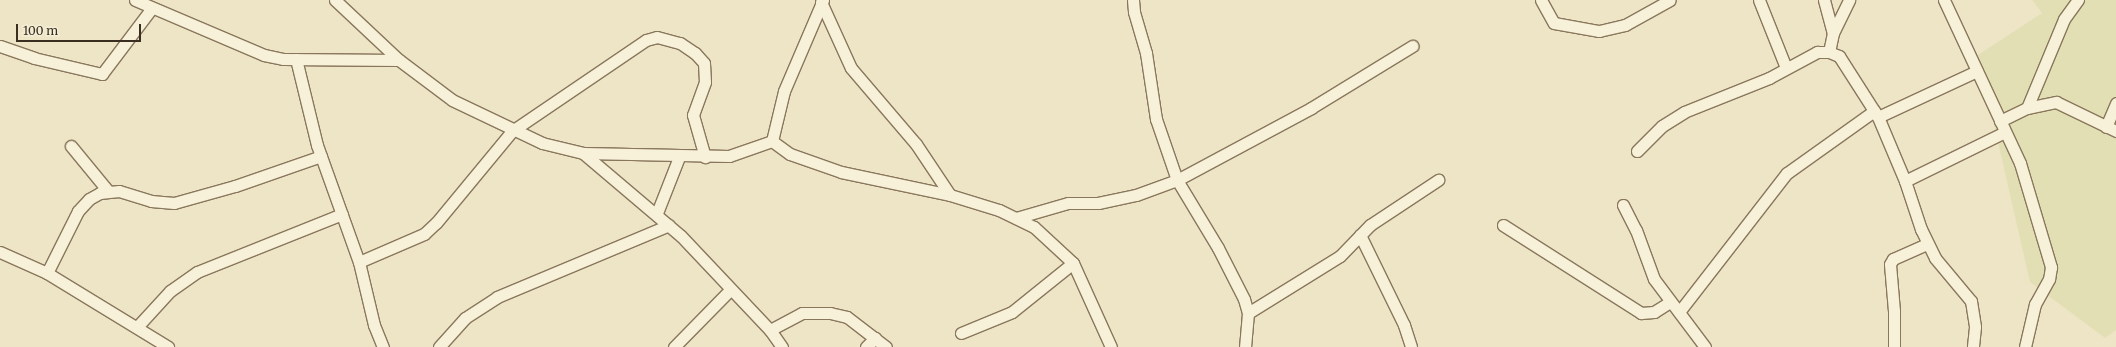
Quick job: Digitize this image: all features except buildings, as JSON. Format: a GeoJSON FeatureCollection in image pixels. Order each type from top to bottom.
{"type":"FeatureCollection","features":[{"type":"Feature","properties":{"kind":"street"},"geometry":{"type":"LineString","coordinates":[[135,0],[264,55],[296,60],[399,60]]}},
{"type":"Feature","properties":{"kind":"street"},"geometry":{"type":"LineString","coordinates":[[335,0],[399,60],[452,100],[512,131],[542,143],[583,153],[705,157],[729,156],[772,140]]}},
{"type":"Feature","properties":{"kind":"street"},"geometry":{"type":"LineString","coordinates":[[1133,0],[1134,12],[1146,53],[1156,119],[1177,180],[1218,248],[1248,313],[1245,347]]}},
{"type":"Feature","properties":{"kind":"street"},"geometry":{"type":"LineString","coordinates":[[1541,0],[1554,23],[1599,31],[1625,25],[1670,0]]}},
{"type":"Feature","properties":{"kind":"street"},"geometry":{"type":"LineString","coordinates":[[1759,0],[1786,68]]}},
{"type":"Feature","properties":{"kind":"street"},"geometry":{"type":"LineString","coordinates":[[1824,0],[1833,34]]}},
{"type":"Feature","properties":{"kind":"street"},"geometry":{"type":"LineString","coordinates":[[1829,52],[1833,34],[1849,0]]}},
{"type":"Feature","properties":{"kind":"street"},"geometry":{"type":"LineString","coordinates":[[1944,0],[2020,163],[2051,267],[2049,279],[2035,304],[2025,347]]}},
{"type":"Feature","properties":{"kind":"street"},"geometry":{"type":"LineString","coordinates":[[2027,108],[2064,19],[2078,0]]}},
{"type":"Feature","properties":{"kind":"street"},"geometry":{"type":"LineString","coordinates":[[772,140],[784,91],[822,1]]}},
{"type":"Feature","properties":{"kind":"street"},"geometry":{"type":"LineString","coordinates":[[822,1],[851,68],[916,144],[950,195]]}},
{"type":"Feature","properties":{"kind":"street"},"geometry":{"type":"LineString","coordinates":[[0,46],[34,58],[102,74],[152,8]]}},
{"type":"Feature","properties":{"kind":"street"},"geometry":{"type":"LineString","coordinates":[[360,262],[418,236],[436,223],[512,131],[646,40],[657,37],[680,43],[695,53],[704,63],[706,82],[693,115],[705,157]]}},
{"type":"Feature","properties":{"kind":"street"},"geometry":{"type":"LineString","coordinates":[[1016,218],[1068,203],[1098,203],[1136,195],[1177,180],[1311,108],[1412,46]]}},
{"type":"Feature","properties":{"kind":"street"},"geometry":{"type":"LineString","coordinates":[[1637,151],[1674,118],[1769,78],[1817,52],[1829,52],[1839,56],[1876,114],[1905,181],[1927,244],[1935,258],[1971,301],[1975,313],[1973,347]]}},
{"type":"Feature","properties":{"kind":"street"},"geometry":{"type":"LineString","coordinates":[[296,60],[321,156],[360,262],[374,325],[383,347]]}},
{"type":"Feature","properties":{"kind":"street"},"geometry":{"type":"LineString","coordinates":[[1679,312],[1788,173],[1876,114],[1977,71]]}},
{"type":"Feature","properties":{"kind":"street"},"geometry":{"type":"LineString","coordinates":[[2000,121],[2027,108],[2052,102],[2061,103],[2111,129],[2116,103]]}},
{"type":"Feature","properties":{"kind":"street"},"geometry":{"type":"LineString","coordinates":[[1905,181],[2005,132]]}},
{"type":"Feature","properties":{"kind":"street"},"geometry":{"type":"LineString","coordinates":[[772,140],[790,154],[841,172],[950,195],[999,210],[1034,227],[1073,263],[1111,347]]}},
{"type":"Feature","properties":{"kind":"street"},"geometry":{"type":"LineString","coordinates":[[71,146],[108,191]]}},
{"type":"Feature","properties":{"kind":"street"},"geometry":{"type":"LineString","coordinates":[[583,153],[669,224],[730,290],[770,330],[782,347]]}},
{"type":"Feature","properties":{"kind":"street"},"geometry":{"type":"LineString","coordinates":[[47,273],[78,211],[89,199],[108,191],[151,201],[174,203],[235,186],[321,156]]}},
{"type":"Feature","properties":{"kind":"street"},"geometry":{"type":"LineString","coordinates":[[657,214],[680,157]]}},
{"type":"Feature","properties":{"kind":"street"},"geometry":{"type":"LineString","coordinates":[[1248,313],[1340,256],[1370,225],[1438,180]]}},
{"type":"Feature","properties":{"kind":"street"},"geometry":{"type":"LineString","coordinates":[[1623,206],[1636,230],[1648,267],[1670,302],[1705,347]]}},
{"type":"Feature","properties":{"kind":"street"},"geometry":{"type":"LineString","coordinates":[[137,327],[170,291],[197,272],[342,214]]}},
{"type":"Feature","properties":{"kind":"street"},"geometry":{"type":"LineString","coordinates":[[439,347],[465,318],[497,298],[669,224]]}},
{"type":"Feature","properties":{"kind":"street"},"geometry":{"type":"LineString","coordinates":[[1503,226],[1641,313],[1654,312],[1670,302]]}},
{"type":"Feature","properties":{"kind":"street"},"geometry":{"type":"LineString","coordinates":[[1360,235],[1404,325],[1411,347]]}},
{"type":"Feature","properties":{"kind":"street"},"geometry":{"type":"LineString","coordinates":[[1894,347],[1891,261],[1927,244]]}},
{"type":"Feature","properties":{"kind":"street"},"geometry":{"type":"LineString","coordinates":[[0,252],[47,273],[168,347]]}},
{"type":"Feature","properties":{"kind":"street"},"geometry":{"type":"LineString","coordinates":[[961,333],[1012,312],[1073,263]]}},
{"type":"Feature","properties":{"kind":"street"},"geometry":{"type":"LineString","coordinates":[[674,347],[730,290]]}},
{"type":"Feature","properties":{"kind":"street"},"geometry":{"type":"LineString","coordinates":[[770,330],[802,313],[821,312],[847,317],[886,347]]}},
{"type":"Feature","properties":{"kind":"street"},"geometry":{"type":"LineString","coordinates":[[866,347],[875,338]]}},
{"type":"Feature","properties":{"kind":"shaded area"},"geometry":{"type":"Polygon","coordinates":[[[2032,0],[2116,0],[2116,330],[2105,338],[2030,282],[1978,55],[2042,13],[2032,0]]]}}]}
